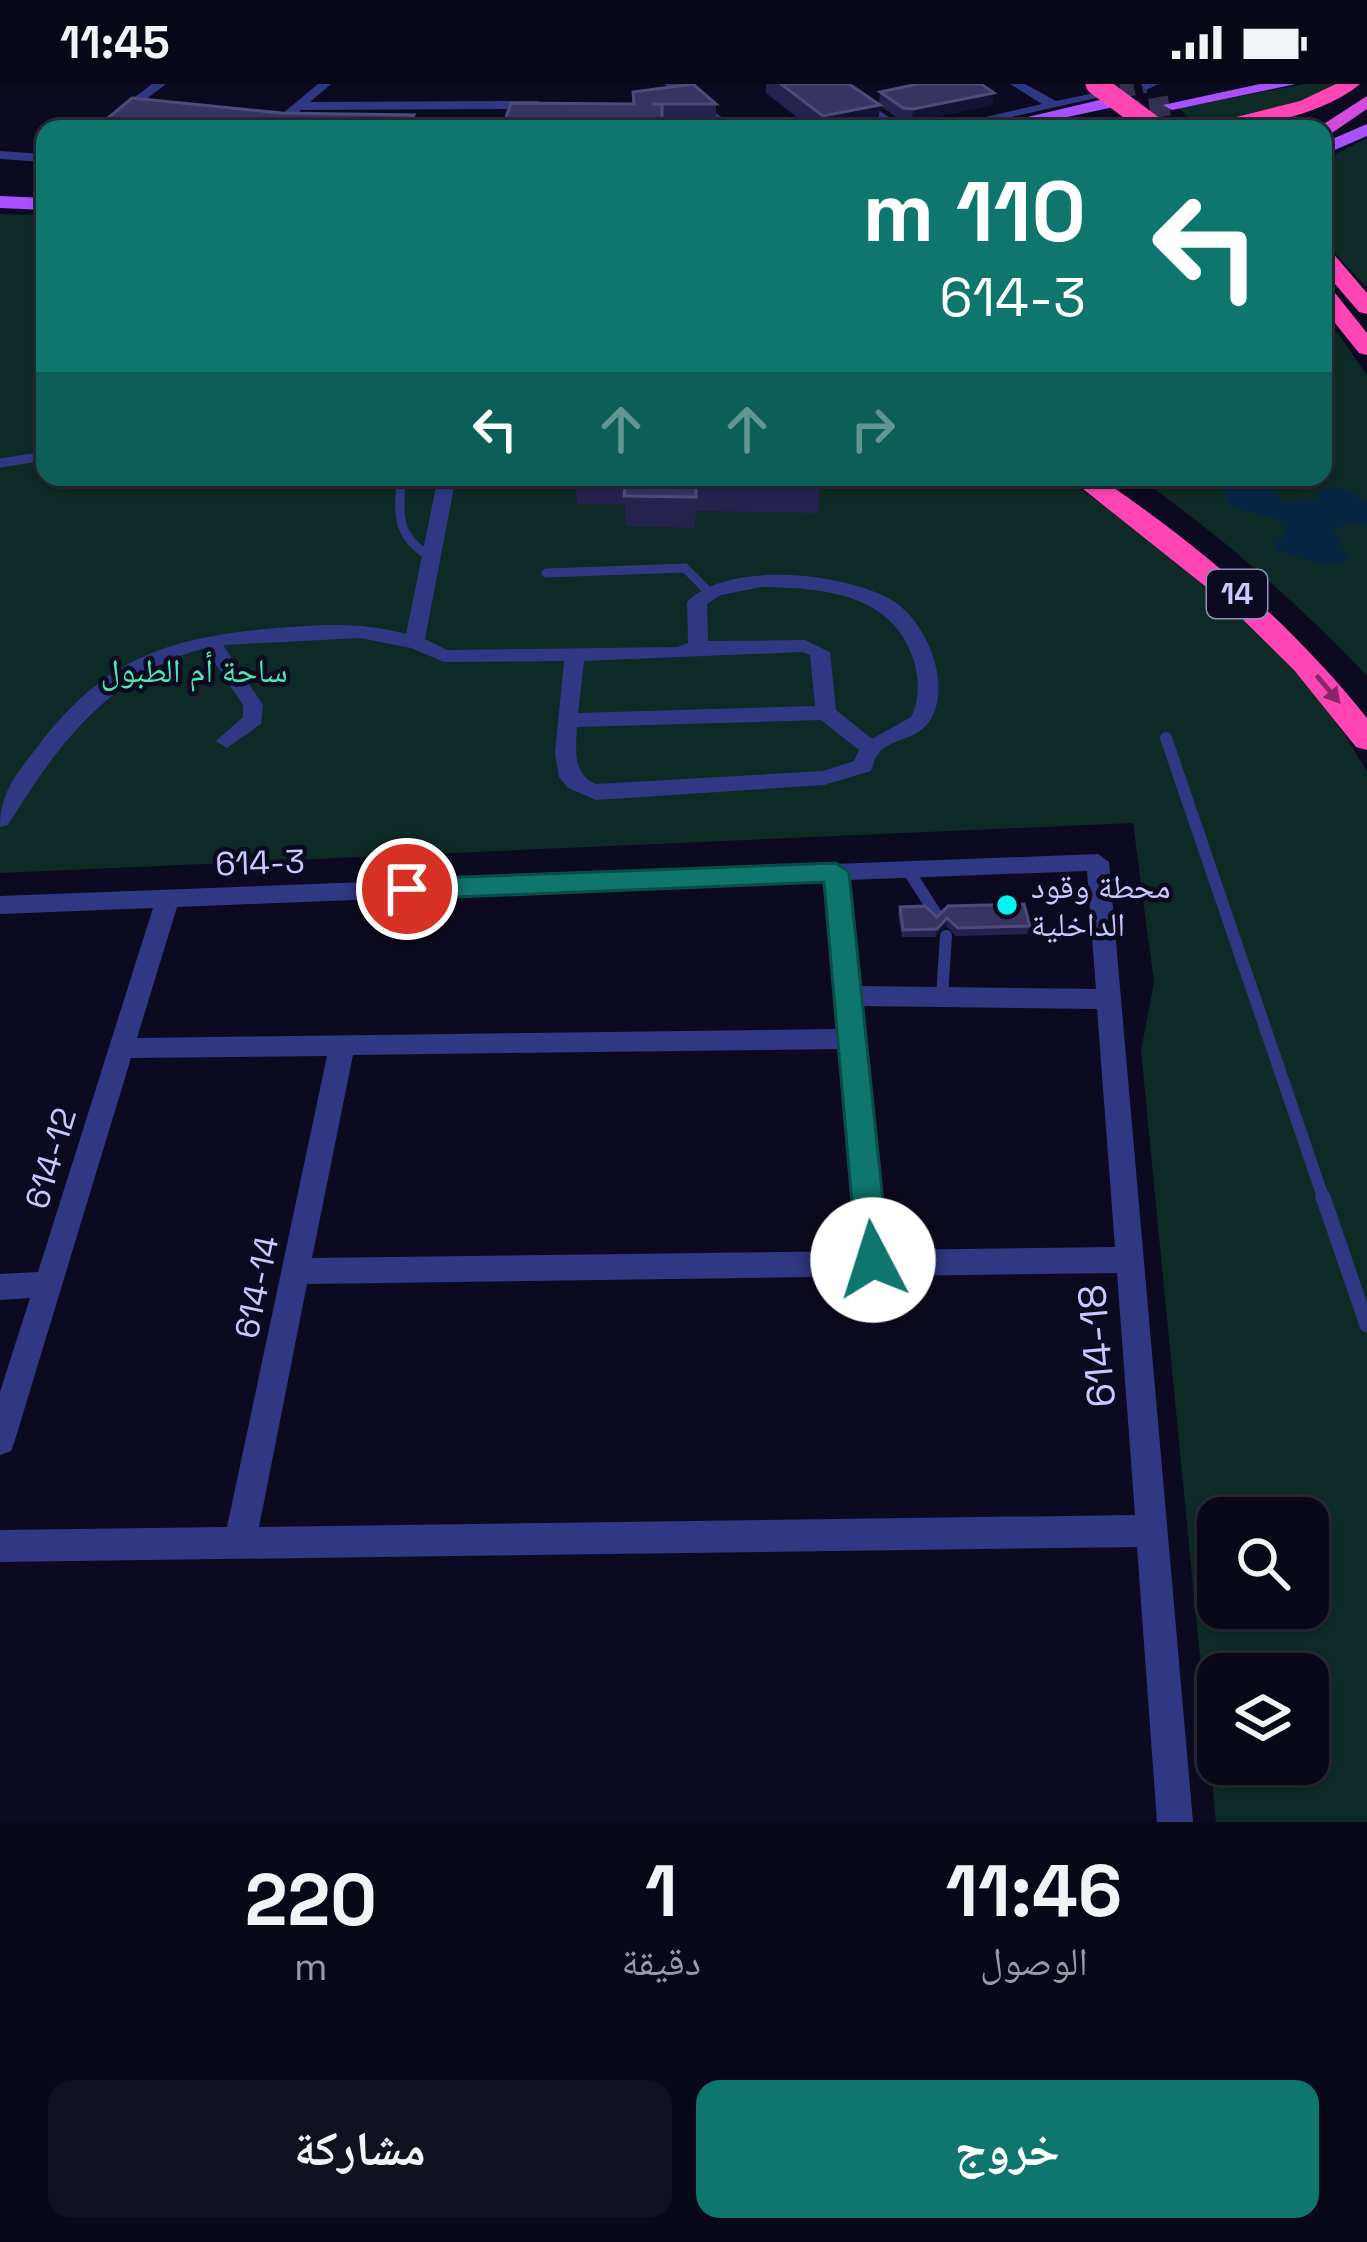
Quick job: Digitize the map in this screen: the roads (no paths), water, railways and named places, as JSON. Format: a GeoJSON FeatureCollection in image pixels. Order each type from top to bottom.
{"type":"FeatureCollection","features":[{"type":"Feature","properties":{"kind":"highway"},"geometry":{"type":"LineString","coordinates":[[1238,120],[1306,105],[1351,84]]}},
{"type":"Feature","properties":{"kind":"highway"},"geometry":{"type":"LineString","coordinates":[[1153,90],[1180,120]]}},
{"type":"Feature","properties":{"kind":"highway"},"geometry":{"type":"LineString","coordinates":[[1106,99],[1142,120]]}},
{"type":"Feature","properties":{"kind":"highway"},"geometry":{"type":"LineString","coordinates":[[1332,124],[1367,101]]}},
{"type":"Feature","properties":{"kind":"highway"},"geometry":{"type":"LineString","coordinates":[[1332,266],[1367,307]]}},
{"type":"Feature","properties":{"kind":"highway"},"geometry":{"type":"LineString","coordinates":[[1332,304],[1367,347]]}},
{"type":"Feature","properties":{"kind":"highway","name":"14"},"geometry":{"type":"LineString","coordinates":[[1094,486],[1216,574],[1293,647],[1367,740]]}},
{"type":"Feature","properties":{"kind":"highway","name":"14"},"geometry":{"type":"LineString","coordinates":[[1135,486],[1254,579],[1319,641],[1367,699]]}},
{"type":"Feature","properties":{"kind":"main road"},"geometry":{"type":"LineString","coordinates":[[1153,90],[1193,84]]}},
{"type":"Feature","properties":{"kind":"main road"},"geometry":{"type":"LineString","coordinates":[[1153,90],[1288,84]]}},
{"type":"Feature","properties":{"kind":"main road"},"geometry":{"type":"LineString","coordinates":[[1022,120],[1106,99]]}},
{"type":"Feature","properties":{"kind":"main road"},"geometry":{"type":"LineString","coordinates":[[1043,120],[1106,99]]}},
{"type":"Feature","properties":{"kind":"main road"},"geometry":{"type":"LineString","coordinates":[[1332,146],[1367,129]]}},
{"type":"Feature","properties":{"kind":"main road"},"geometry":{"type":"LineString","coordinates":[[0,194],[36,196]]}},
{"type":"Feature","properties":{"kind":"street"},"geometry":{"type":"LineString","coordinates":[[111,120],[160,84]]}},
{"type":"Feature","properties":{"kind":"street"},"geometry":{"type":"LineString","coordinates":[[281,120],[325,84]]}},
{"type":"Feature","properties":{"kind":"street"},"geometry":{"type":"LineString","coordinates":[[670,84],[719,120]]}},
{"type":"Feature","properties":{"kind":"street"},"geometry":{"type":"LineString","coordinates":[[833,84],[886,120]]}},
{"type":"Feature","properties":{"kind":"street"},"geometry":{"type":"LineString","coordinates":[[1016,84],[1053,105]]}},
{"type":"Feature","properties":{"kind":"street"},"geometry":{"type":"LineString","coordinates":[[982,120],[1106,99]]}},
{"type":"Feature","properties":{"kind":"street"},"geometry":{"type":"LineString","coordinates":[[297,106],[556,104]]}},
{"type":"Feature","properties":{"kind":"street"},"geometry":{"type":"LineString","coordinates":[[673,104],[697,104]]}},
{"type":"Feature","properties":{"kind":"street"},"geometry":{"type":"LineString","coordinates":[[0,155],[36,157]]}},
{"type":"Feature","properties":{"kind":"street"},"geometry":{"type":"LineString","coordinates":[[415,639],[445,486]]}},
{"type":"Feature","properties":{"kind":"street"},"geometry":{"type":"LineString","coordinates":[[574,656],[568,775],[578,786],[596,792],[824,778],[863,766],[871,748],[917,724],[927,707],[926,665],[908,628],[888,606],[805,582],[742,584],[709,592],[697,602],[698,646]]}},
{"type":"Feature","properties":{"kind":"street"},"geometry":{"type":"LineString","coordinates":[[2,812],[79,709],[129,668],[164,650],[210,640],[324,631],[415,639],[444,656],[805,646],[820,652],[826,713]]}},
{"type":"Feature","properties":{"kind":"street"},"geometry":{"type":"LineString","coordinates":[[210,640],[253,705],[254,718],[227,741]]}},
{"type":"Feature","properties":{"kind":"street"},"geometry":{"type":"LineString","coordinates":[[569,720],[826,713],[871,748]]}},
{"type":"Feature","properties":{"kind":"street","name":"614-3"},"geometry":{"type":"LineString","coordinates":[[0,905],[1098,862]]}},
{"type":"Feature","properties":{"kind":"street","name":"614-18"},"geometry":{"type":"LineString","coordinates":[[1098,862],[1175,1822]]}},
{"type":"Feature","properties":{"kind":"street"},"geometry":{"type":"LineString","coordinates":[[836,872],[873,1260]]}},
{"type":"Feature","properties":{"kind":"street","name":"614-12"},"geometry":{"type":"LineString","coordinates":[[0,1440],[168,898]]}},
{"type":"Feature","properties":{"kind":"street"},"geometry":{"type":"LineString","coordinates":[[848,996],[1106,999]]}},
{"type":"Feature","properties":{"kind":"street"},"geometry":{"type":"LineString","coordinates":[[122,1048],[852,1039]]}},
{"type":"Feature","properties":{"kind":"street","name":"614-14"},"geometry":{"type":"LineString","coordinates":[[240,1543],[342,1045]]}},
{"type":"Feature","properties":{"kind":"street"},"geometry":{"type":"LineString","coordinates":[[296,1270],[1127,1260]]}},
{"type":"Feature","properties":{"kind":"street"},"geometry":{"type":"LineString","coordinates":[[0,1287],[49,1283]]}},
{"type":"Feature","properties":{"kind":"street"},"geometry":{"type":"LineString","coordinates":[[0,1546],[1152,1531]]}},
{"type":"Feature","properties":{"kind":"lane"},"geometry":{"type":"LineString","coordinates":[[0,463],[36,457]]}},
{"type":"Feature","properties":{"kind":"lane"},"geometry":{"type":"LineString","coordinates":[[401,486],[400,529],[410,548],[433,558]]}},
{"type":"Feature","properties":{"kind":"lane"},"geometry":{"type":"LineString","coordinates":[[546,573],[685,568],[709,592]]}},
{"type":"Feature","properties":{"kind":"lane"},"geometry":{"type":"LineString","coordinates":[[1166,738],[1367,1325]]}},
{"type":"Feature","properties":{"kind":"lane"},"geometry":{"type":"LineString","coordinates":[[908,870],[936,914]]}},
{"type":"Feature","properties":{"kind":"lane"},"geometry":{"type":"LineString","coordinates":[[942,997],[946,936]]}},
{"type":"Feature","properties":{"kind":"water"},"geometry":{"type":"Polygon","coordinates":[[[1263,486],[1273,489],[1284,503],[1316,500],[1321,489],[1342,488],[1367,502],[1367,525],[1350,522],[1334,530],[1348,560],[1323,565],[1277,550],[1274,542],[1285,536],[1286,525],[1240,509],[1226,500],[1225,489],[1263,486]]]}},
{"type":"Feature","properties":{"kind":"tunnel"},"geometry":{"type":"LineString","coordinates":[[1099,96],[1146,86]]}},
{"type":"Feature","properties":{"kind":"tunnel"},"geometry":{"type":"LineString","coordinates":[[1121,113],[1172,105]]}},
{"type":"Feature","properties":{"kind":"place","name":"محطة وقود الداخلية"},"geometry":{"type":"Point","coordinates":[1007,905]}},
{"type":"Feature","properties":{"kind":"park label","name":"ساحة أم الطبول"},"geometry":{"type":"Point","coordinates":[194,670]}}]}
